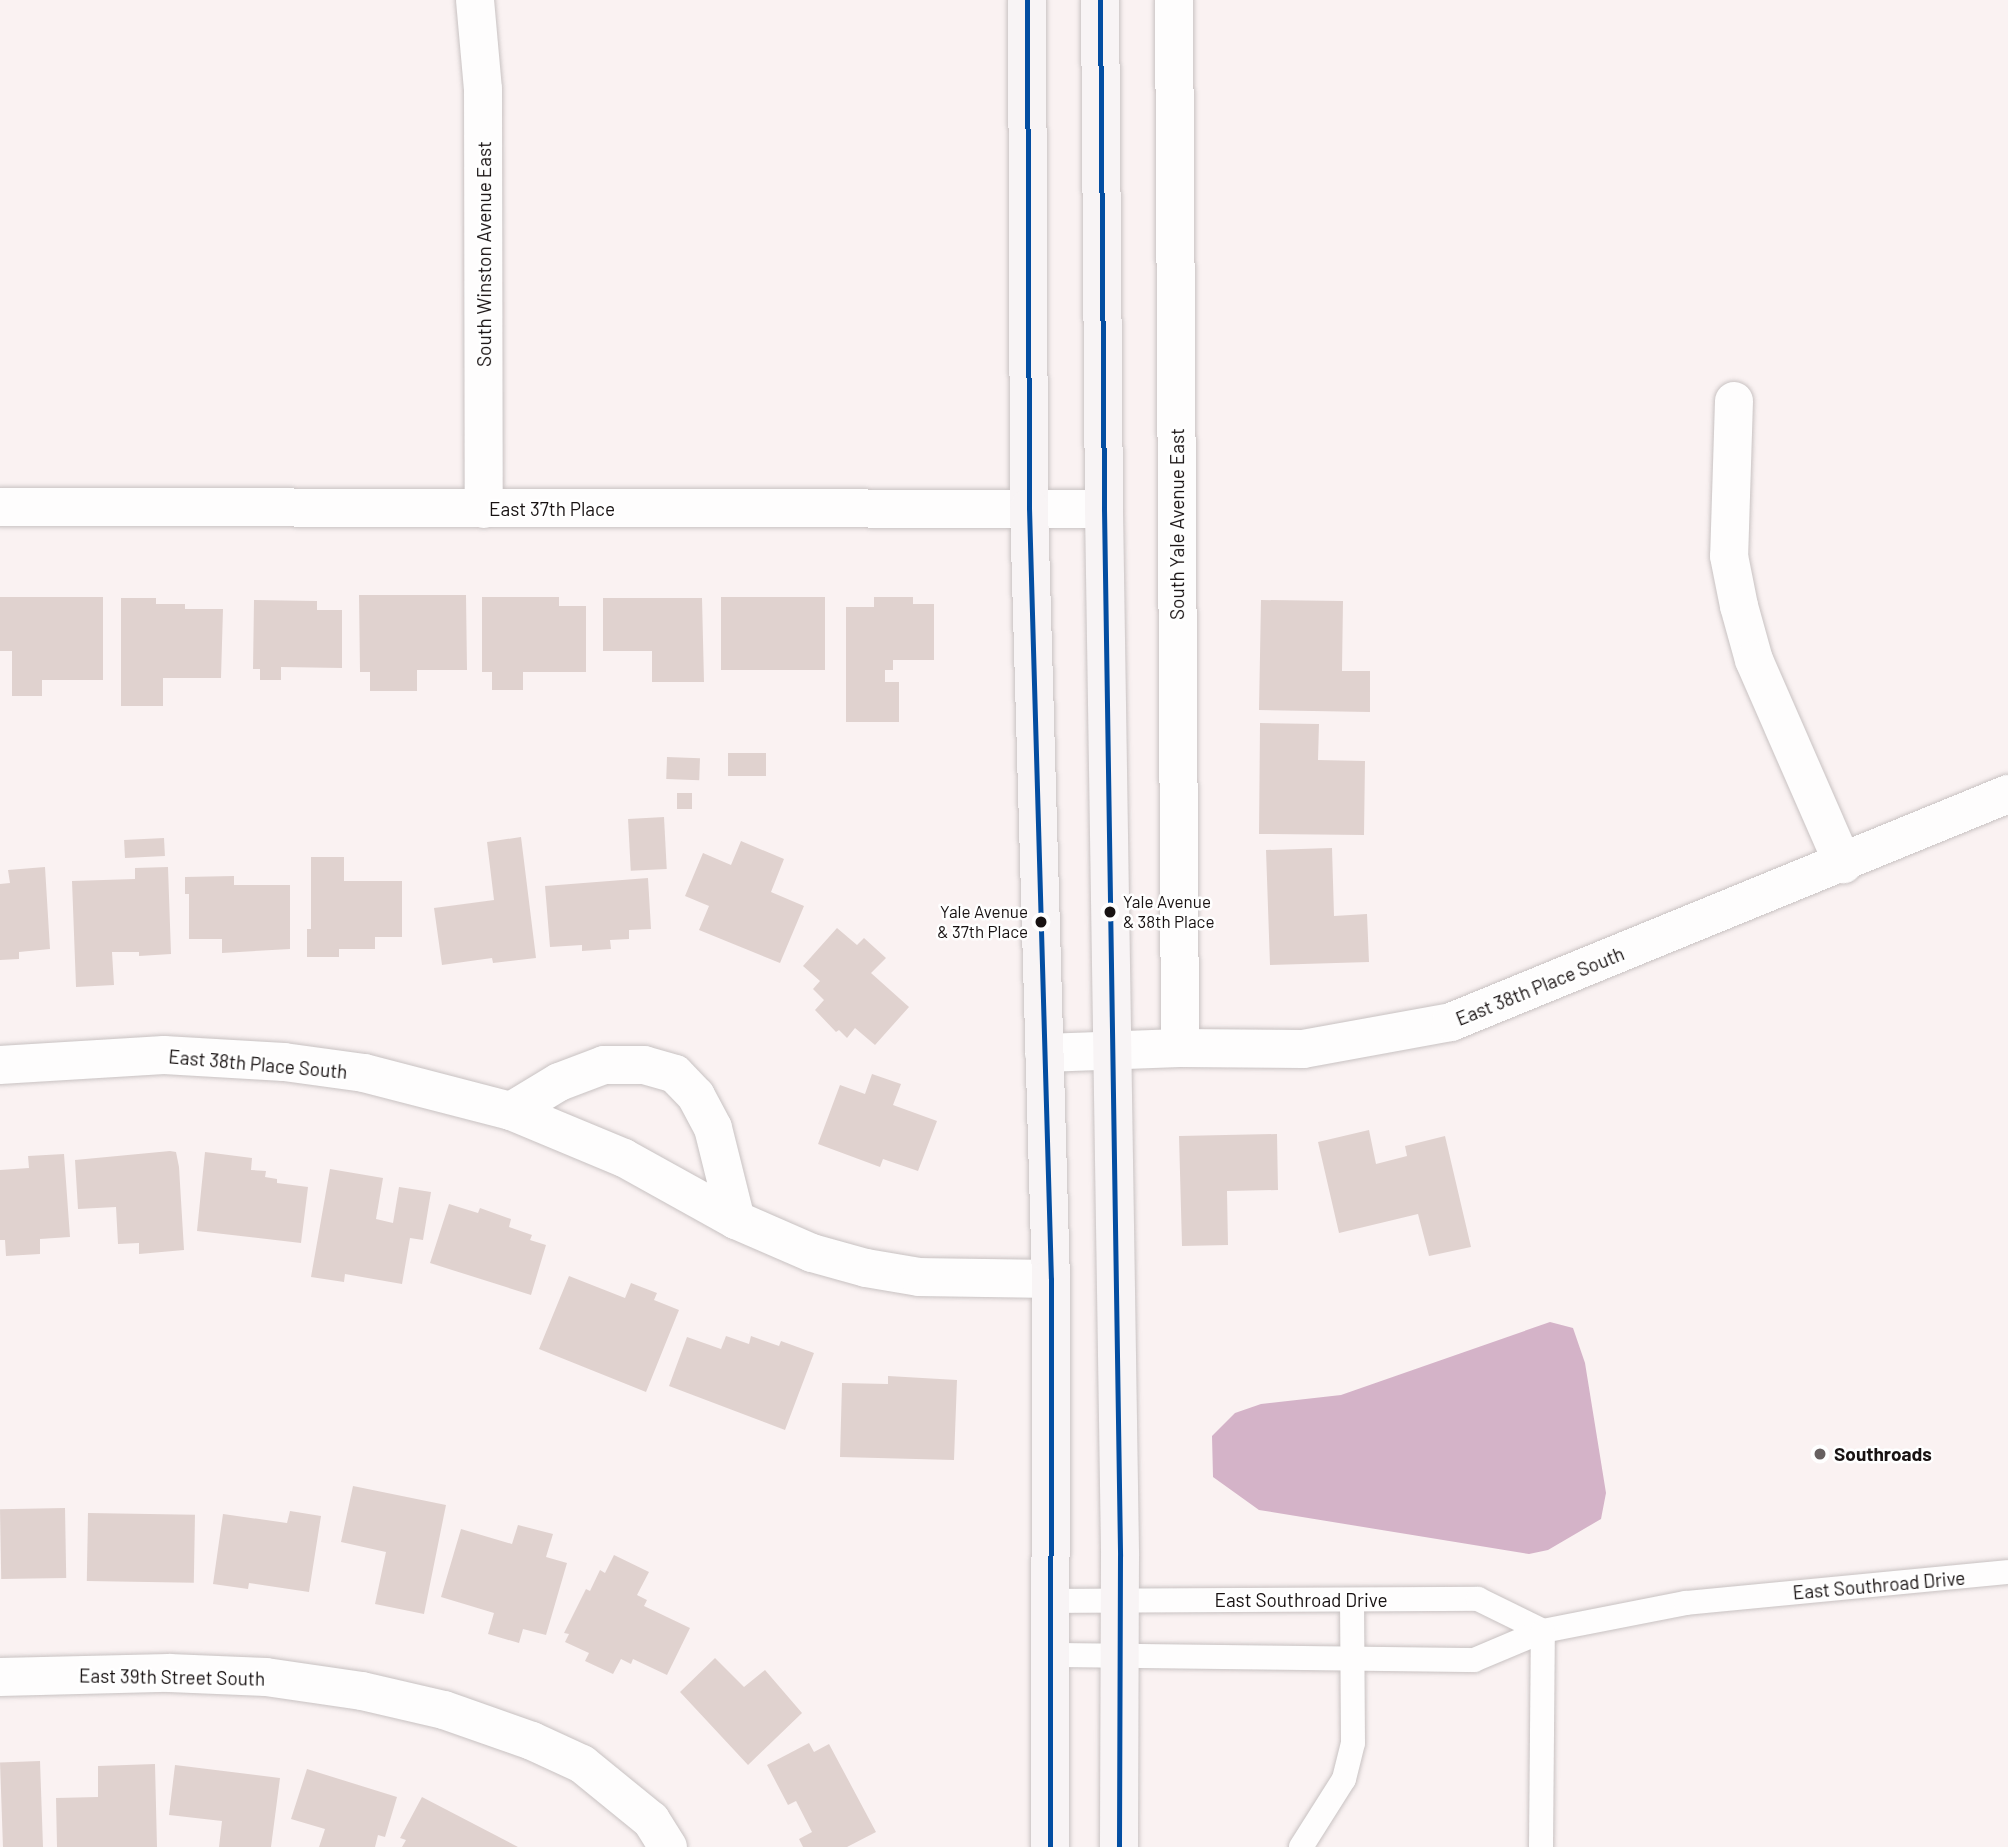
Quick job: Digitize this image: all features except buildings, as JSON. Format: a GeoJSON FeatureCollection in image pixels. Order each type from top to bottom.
{"type":"FeatureCollection","features":[{"type":"Feature","properties":{"kind":"main road"},"geometry":{"type":"LineString","coordinates":[[1027,0],[1029,508],[1051,1279],[1050,1847]]}},
{"type":"Feature","properties":{"kind":"main road"},"geometry":{"type":"LineString","coordinates":[[1100,0],[1104,509],[1120,1601],[1119,1847]]}},
{"type":"Feature","properties":{"kind":"street","name":"South Winston Avenue East"},"geometry":{"type":"LineString","coordinates":[[475,0],[483,89],[484,509]]}},
{"type":"Feature","properties":{"kind":"street","name":"South Yale Avenue East"},"geometry":{"type":"LineString","coordinates":[[1174,0],[1180,1048]]}},
{"type":"Feature","properties":{"kind":"street"},"geometry":{"type":"LineString","coordinates":[[1734,401],[1729,556],[1739,606],[1754,660],[1843,864]]}},
{"type":"Feature","properties":{"kind":"street","name":"East 37th Place"},"geometry":{"type":"LineString","coordinates":[[0,507],[1104,509]]}},
{"type":"Feature","properties":{"kind":"street","name":"East 38th Place South"},"geometry":{"type":"LineString","coordinates":[[1044,1053],[1180,1048],[1303,1049],[1451,1022],[1843,864],[2008,794]]}},
{"type":"Feature","properties":{"kind":"street","name":"East 38th Place South"},"geometry":{"type":"LineString","coordinates":[[0,1065],[164,1055],[284,1062],[363,1073],[511,1111],[624,1158],[736,1220],[802,1249],[866,1268],[919,1277],[1051,1279]]}},
{"type":"Feature","properties":{"kind":"street"},"geometry":{"type":"LineString","coordinates":[[511,1111],[559,1082],[604,1065],[644,1065],[675,1074],[696,1096],[713,1128],[736,1220]]}},
{"type":"Feature","properties":{"kind":"street","name":"East 39th Street South"},"geometry":{"type":"LineString","coordinates":[[0,1677],[169,1673],[266,1677],[362,1690],[444,1710],[532,1741],[582,1764],[651,1820],[668,1847]]}},
{"type":"Feature","properties":{"kind":"lane","name":"East Southroad Drive"},"geometry":{"type":"LineString","coordinates":[[1051,1656],[1474,1660],[1543,1631],[1697,1601],[2008,1573]]}},
{"type":"Feature","properties":{"kind":"lane"},"geometry":{"type":"LineString","coordinates":[[1301,1847],[1344,1779],[1353,1743],[1352,1600]]}},
{"type":"Feature","properties":{"kind":"lane","name":"East Southroad Drive"},"geometry":{"type":"LineString","coordinates":[[1051,1601],[1478,1600],[1543,1631]]}},
{"type":"Feature","properties":{"kind":"lane"},"geometry":{"type":"LineString","coordinates":[[1541,1847],[1543,1631]]}},
{"type":"Feature","properties":{"kind":"shaded area"},"geometry":{"type":"Polygon","coordinates":[[[1550,1322],[1573,1328],[1585,1363],[1606,1493],[1601,1519],[1548,1550],[1529,1554],[1259,1510],[1213,1477],[1212,1436],[1235,1413],[1261,1404],[1341,1395],[1550,1322]]]}},
{"type":"Feature","properties":{"kind":"transit line"},"geometry":{"type":"LineString","coordinates":[[1027,0],[1029,508],[1051,1279],[1050,1847]]}},
{"type":"Feature","properties":{"kind":"transit line"},"geometry":{"type":"LineString","coordinates":[[1100,0],[1104,509],[1120,1556],[1119,1847]]}},
{"type":"Feature","properties":{"kind":"place","name":"Yale Avenue & 38th Place"},"geometry":{"type":"Point","coordinates":[1110,912]}},
{"type":"Feature","properties":{"kind":"place","name":"Yale Avenue & 37th Place"},"geometry":{"type":"Point","coordinates":[1041,922]}},
{"type":"Feature","properties":{"kind":"place","name":"Southroads"},"geometry":{"type":"Point","coordinates":[1820,1454]}}]}
